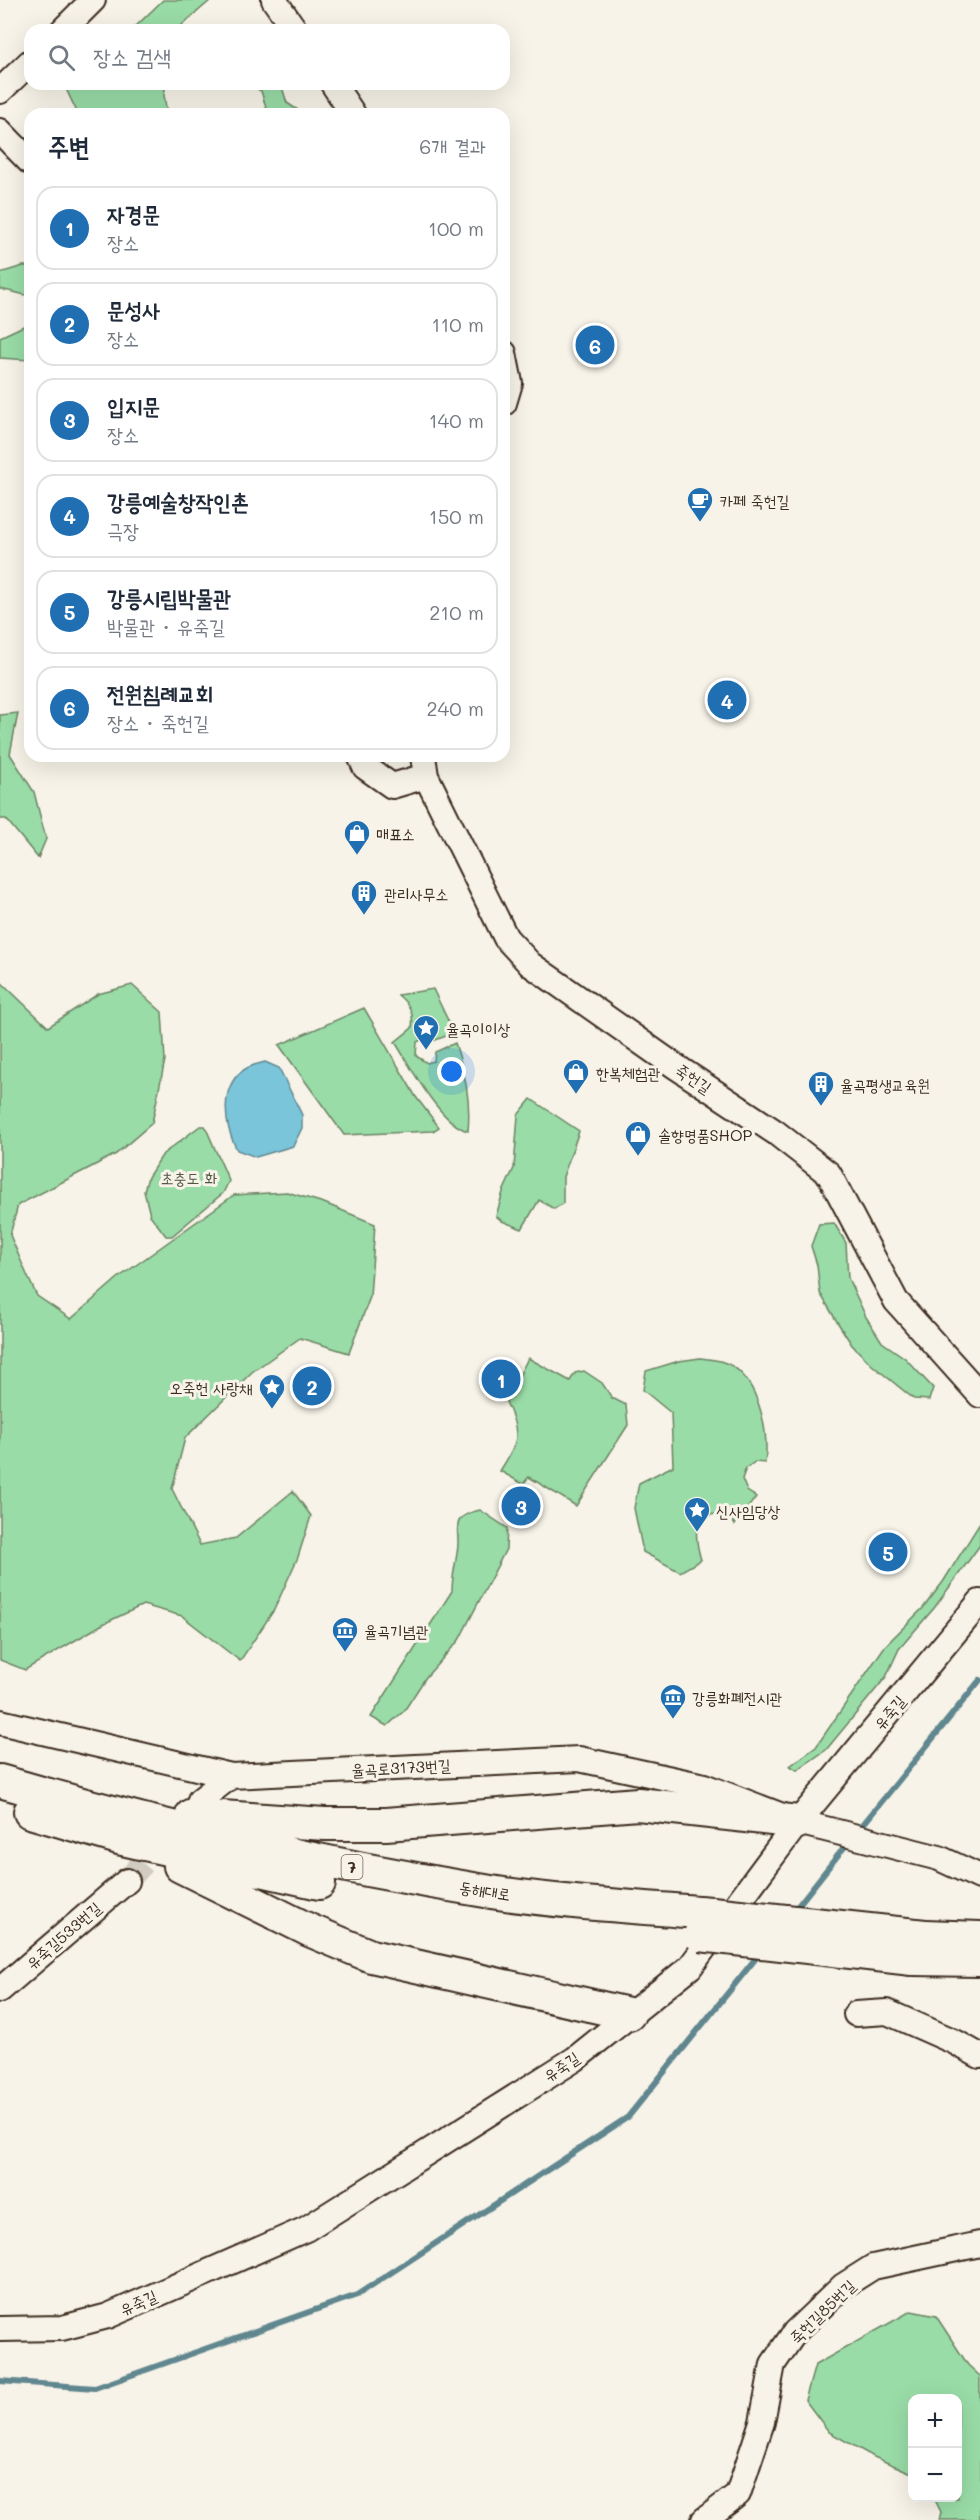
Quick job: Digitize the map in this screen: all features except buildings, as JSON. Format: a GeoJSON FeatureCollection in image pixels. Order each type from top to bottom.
{"type":"FeatureCollection","features":[{"type":"Feature","properties":{"kind":"main road","name":"동해대로"},"geometry":{"type":"LineString","coordinates":[[0,1781],[89,1806],[310,1860],[492,1892],[706,1924],[918,1947],[980,1960]]}},
{"type":"Feature","properties":{"kind":"main road","name":"동해대로"},"geometry":{"type":"LineString","coordinates":[[0,1803],[122,1839],[258,1871],[372,1893],[488,1912],[706,1924]]}},
{"type":"Feature","properties":{"kind":"main road"},"geometry":{"type":"LineString","coordinates":[[89,1806],[325,1824],[446,1821],[639,1804],[798,1822]]}},
{"type":"Feature","properties":{"kind":"main road"},"geometry":{"type":"LineString","coordinates":[[122,1839],[248,1898],[309,1930],[371,1956],[629,2014]]}},
{"type":"Feature","properties":{"kind":"main road","name":"동해대로"},"geometry":{"type":"LineString","coordinates":[[918,1947],[980,1938]]}},
{"type":"Feature","properties":{"kind":"street"},"geometry":{"type":"LineString","coordinates":[[69,24],[93,0]]}},
{"type":"Feature","properties":{"kind":"street"},"geometry":{"type":"LineString","coordinates":[[274,0],[291,24]]}},
{"type":"Feature","properties":{"kind":"street"},"geometry":{"type":"LineString","coordinates":[[0,92],[24,68]]}},
{"type":"Feature","properties":{"kind":"street"},"geometry":{"type":"LineString","coordinates":[[337,90],[349,108]]}},
{"type":"Feature","properties":{"kind":"street"},"geometry":{"type":"LineString","coordinates":[[0,131],[24,156]]}},
{"type":"Feature","properties":{"kind":"street"},"geometry":{"type":"LineString","coordinates":[[362,762],[364,766],[392,786],[424,766]]}},
{"type":"Feature","properties":{"kind":"street","name":"죽헌길"},"geometry":{"type":"LineString","coordinates":[[424,766],[506,938],[530,964],[774,1132],[829,1174],[896,1301],[980,1395]]}},
{"type":"Feature","properties":{"kind":"street","name":"유죽길"},"geometry":{"type":"LineString","coordinates":[[0,2329],[62,2328],[108,2316],[306,2229],[575,2059],[690,1967],[798,1822],[980,1602]]}},
{"type":"Feature","properties":{"kind":"street","name":"율곡로3173번길"},"geometry":{"type":"LineString","coordinates":[[0,1722],[231,1776],[579,1759],[704,1786],[798,1822],[939,1858],[980,1877]]}},
{"type":"Feature","properties":{"kind":"street"},"geometry":{"type":"LineString","coordinates":[[200,1800],[231,1776]]}},
{"type":"Feature","properties":{"kind":"street","name":"유죽길533번길"},"geometry":{"type":"LineString","coordinates":[[0,1990],[127,1881]]}},
{"type":"Feature","properties":{"kind":"street"},"geometry":{"type":"LineString","coordinates":[[856,2014],[887,2012],[955,2042],[980,2056]]}},
{"type":"Feature","properties":{"kind":"street","name":"죽헌길85번길"},"geometry":{"type":"LineString","coordinates":[[704,2520],[738,2494],[762,2422],[773,2364],[795,2332],[843,2286],[873,2267],[980,2244]]}},
{"type":"Feature","properties":{"kind":"green space"},"geometry":{"type":"Polygon","coordinates":[[[163,0],[211,0],[183,24],[138,24],[163,0]]]}},
{"type":"Feature","properties":{"kind":"green space"},"geometry":{"type":"Polygon","coordinates":[[[165,90],[166,108],[75,108],[67,91],[165,90]]]}},
{"type":"Feature","properties":{"kind":"green space"},"geometry":{"type":"Polygon","coordinates":[[[259,90],[283,90],[287,103],[295,108],[266,108],[259,90]]]}},
{"type":"Feature","properties":{"kind":"green space"},"geometry":{"type":"Polygon","coordinates":[[[24,266],[24,295],[0,289],[0,273],[24,266]]]}},
{"type":"Feature","properties":{"kind":"green space"},"geometry":{"type":"Polygon","coordinates":[[[24,326],[24,360],[0,358],[0,337],[24,326]]]}},
{"type":"Feature","properties":{"kind":"green space"},"geometry":{"type":"Polygon","coordinates":[[[18,713],[10,754],[34,792],[46,839],[38,858],[6,819],[0,819],[0,715],[18,713]]]}},
{"type":"Feature","properties":{"kind":"green space"},"geometry":{"type":"Polygon","coordinates":[[[0,981],[48,1027],[98,994],[132,985],[162,1012],[165,1060],[152,1123],[116,1154],[18,1205],[10,1235],[27,1275],[37,1296],[71,1319],[118,1278],[234,1195],[287,1192],[324,1203],[375,1224],[370,1297],[349,1353],[300,1338],[252,1372],[185,1438],[172,1489],[200,1545],[236,1538],[293,1491],[311,1516],[298,1557],[274,1610],[240,1661],[182,1616],[143,1605],[103,1624],[25,1670],[0,1660],[0,981]]]}},
{"type":"Feature","properties":{"kind":"green space"},"geometry":{"type":"Polygon","coordinates":[[[433,989],[454,1033],[433,1041],[427,1037],[417,1042],[416,1056],[427,1063],[434,1061],[435,1052],[455,1043],[466,1087],[469,1108],[468,1131],[447,1118],[437,1106],[395,1042],[412,1028],[410,1009],[398,995],[433,989]]]}},
{"type":"Feature","properties":{"kind":"green space"},"geometry":{"type":"Polygon","coordinates":[[[364,1008],[416,1097],[439,1127],[433,1131],[344,1135],[279,1045],[364,1008]]]}},
{"type":"Feature","properties":{"kind":"green space"},"geometry":{"type":"Polygon","coordinates":[[[531,1099],[579,1131],[563,1177],[563,1203],[554,1209],[539,1200],[522,1229],[496,1216],[503,1192],[514,1168],[518,1115],[531,1099]]]}},
{"type":"Feature","properties":{"kind":"green space","name":"초충도 화"},"geometry":{"type":"Polygon","coordinates":[[[200,1126],[205,1126],[229,1181],[223,1193],[172,1236],[166,1236],[150,1215],[144,1191],[148,1177],[163,1154],[200,1126]]]}},
{"type":"Feature","properties":{"kind":"green space"},"geometry":{"type":"Polygon","coordinates":[[[834,1223],[846,1243],[848,1278],[866,1317],[882,1342],[905,1358],[933,1388],[929,1400],[914,1399],[872,1365],[852,1345],[820,1293],[817,1265],[811,1246],[819,1224],[834,1223]]]}},
{"type":"Feature","properties":{"kind":"green space"},"geometry":{"type":"Polygon","coordinates":[[[528,1358],[570,1381],[575,1373],[584,1371],[602,1383],[612,1398],[626,1405],[628,1425],[576,1506],[529,1477],[523,1484],[500,1471],[511,1453],[516,1438],[514,1423],[506,1402],[528,1358]]]}},
{"type":"Feature","properties":{"kind":"green space"},"geometry":{"type":"Polygon","coordinates":[[[700,1358],[720,1361],[735,1368],[753,1390],[763,1420],[765,1463],[755,1462],[746,1468],[742,1479],[747,1491],[756,1497],[735,1525],[727,1514],[707,1516],[701,1520],[696,1532],[701,1560],[680,1572],[643,1552],[634,1508],[639,1483],[673,1466],[671,1413],[643,1390],[646,1371],[679,1361],[700,1358]]]}},
{"type":"Feature","properties":{"kind":"green space"},"geometry":{"type":"Polygon","coordinates":[[[480,1510],[507,1528],[506,1549],[459,1640],[426,1677],[404,1711],[387,1726],[371,1717],[452,1591],[459,1521],[469,1513],[480,1510]]]}},
{"type":"Feature","properties":{"kind":"green space"},"geometry":{"type":"Polygon","coordinates":[[[980,1523],[980,1545],[935,1607],[899,1649],[886,1677],[826,1750],[797,1770],[790,1766],[816,1747],[885,1646],[923,1608],[943,1582],[980,1523]]]}},
{"type":"Feature","properties":{"kind":"green space"},"geometry":{"type":"Polygon","coordinates":[[[911,2311],[936,2316],[968,2365],[980,2376],[980,2520],[939,2520],[941,2512],[936,2502],[962,2502],[962,2394],[908,2394],[908,2471],[874,2457],[829,2432],[805,2400],[815,2365],[911,2311]]]}},
{"type":"Feature","properties":{"kind":"water"},"geometry":{"type":"Polygon","coordinates":[[[265,1062],[279,1068],[302,1115],[302,1128],[293,1146],[256,1157],[237,1150],[229,1129],[226,1106],[231,1084],[238,1075],[249,1067],[265,1062]]]}},
{"type":"Feature","properties":{"kind":"waterway"},"geometry":{"type":"LineString","coordinates":[[857,1832],[980,1680]]}},
{"type":"Feature","properties":{"kind":"waterway"},"geometry":{"type":"LineString","coordinates":[[793,1912],[850,1840]]}},
{"type":"Feature","properties":{"kind":"waterway"},"geometry":{"type":"LineString","coordinates":[[0,2381],[95,2388],[357,2295],[628,2117],[760,1953]]}},
{"type":"Feature","properties":{"kind":"tunnel"},"geometry":{"type":"LineString","coordinates":[[127,1881],[168,1836]]}},
{"type":"Feature","properties":{"kind":"place","name":"전원침례교회"},"geometry":{"type":"Point","coordinates":[595,345]}},
{"type":"Feature","properties":{"kind":"place","name":"카페 죽헌길"},"geometry":{"type":"Point","coordinates":[700,523]}},
{"type":"Feature","properties":{"kind":"place","name":"강릉예술창작인촌"},"geometry":{"type":"Point","coordinates":[727,700]}},
{"type":"Feature","properties":{"kind":"place","name":"매표소"},"geometry":{"type":"Point","coordinates":[357,856]}},
{"type":"Feature","properties":{"kind":"place","name":"관리사무소"},"geometry":{"type":"Point","coordinates":[364,916]}},
{"type":"Feature","properties":{"kind":"place","name":"율곡이이상"},"geometry":{"type":"Point","coordinates":[426,1051]}},
{"type":"Feature","properties":{"kind":"place","name":"한복체험관"},"geometry":{"type":"Point","coordinates":[576,1095]}},
{"type":"Feature","properties":{"kind":"place","name":"율곡평생교육원"},"geometry":{"type":"Point","coordinates":[821,1107]}},
{"type":"Feature","properties":{"kind":"place","name":"솔향명품SHOP"},"geometry":{"type":"Point","coordinates":[638,1157]}},
{"type":"Feature","properties":{"kind":"place","name":"자경문"},"geometry":{"type":"Point","coordinates":[501,1379]}},
{"type":"Feature","properties":{"kind":"place","name":"문성사"},"geometry":{"type":"Point","coordinates":[312,1386]}},
{"type":"Feature","properties":{"kind":"place","name":"오죽헌 사랑채"},"geometry":{"type":"Point","coordinates":[272,1410]}},
{"type":"Feature","properties":{"kind":"place","name":"입지문"},"geometry":{"type":"Point","coordinates":[521,1506]}},
{"type":"Feature","properties":{"kind":"place","name":"신사임당상"},"geometry":{"type":"Point","coordinates":[697,1533]}},
{"type":"Feature","properties":{"kind":"place","name":"강릉시립박물관"},"geometry":{"type":"Point","coordinates":[888,1552]}},
{"type":"Feature","properties":{"kind":"place","name":"율곡기념관"},"geometry":{"type":"Point","coordinates":[345,1653]}},
{"type":"Feature","properties":{"kind":"place","name":"강릉화폐전시관"},"geometry":{"type":"Point","coordinates":[673,1720]}}]}
